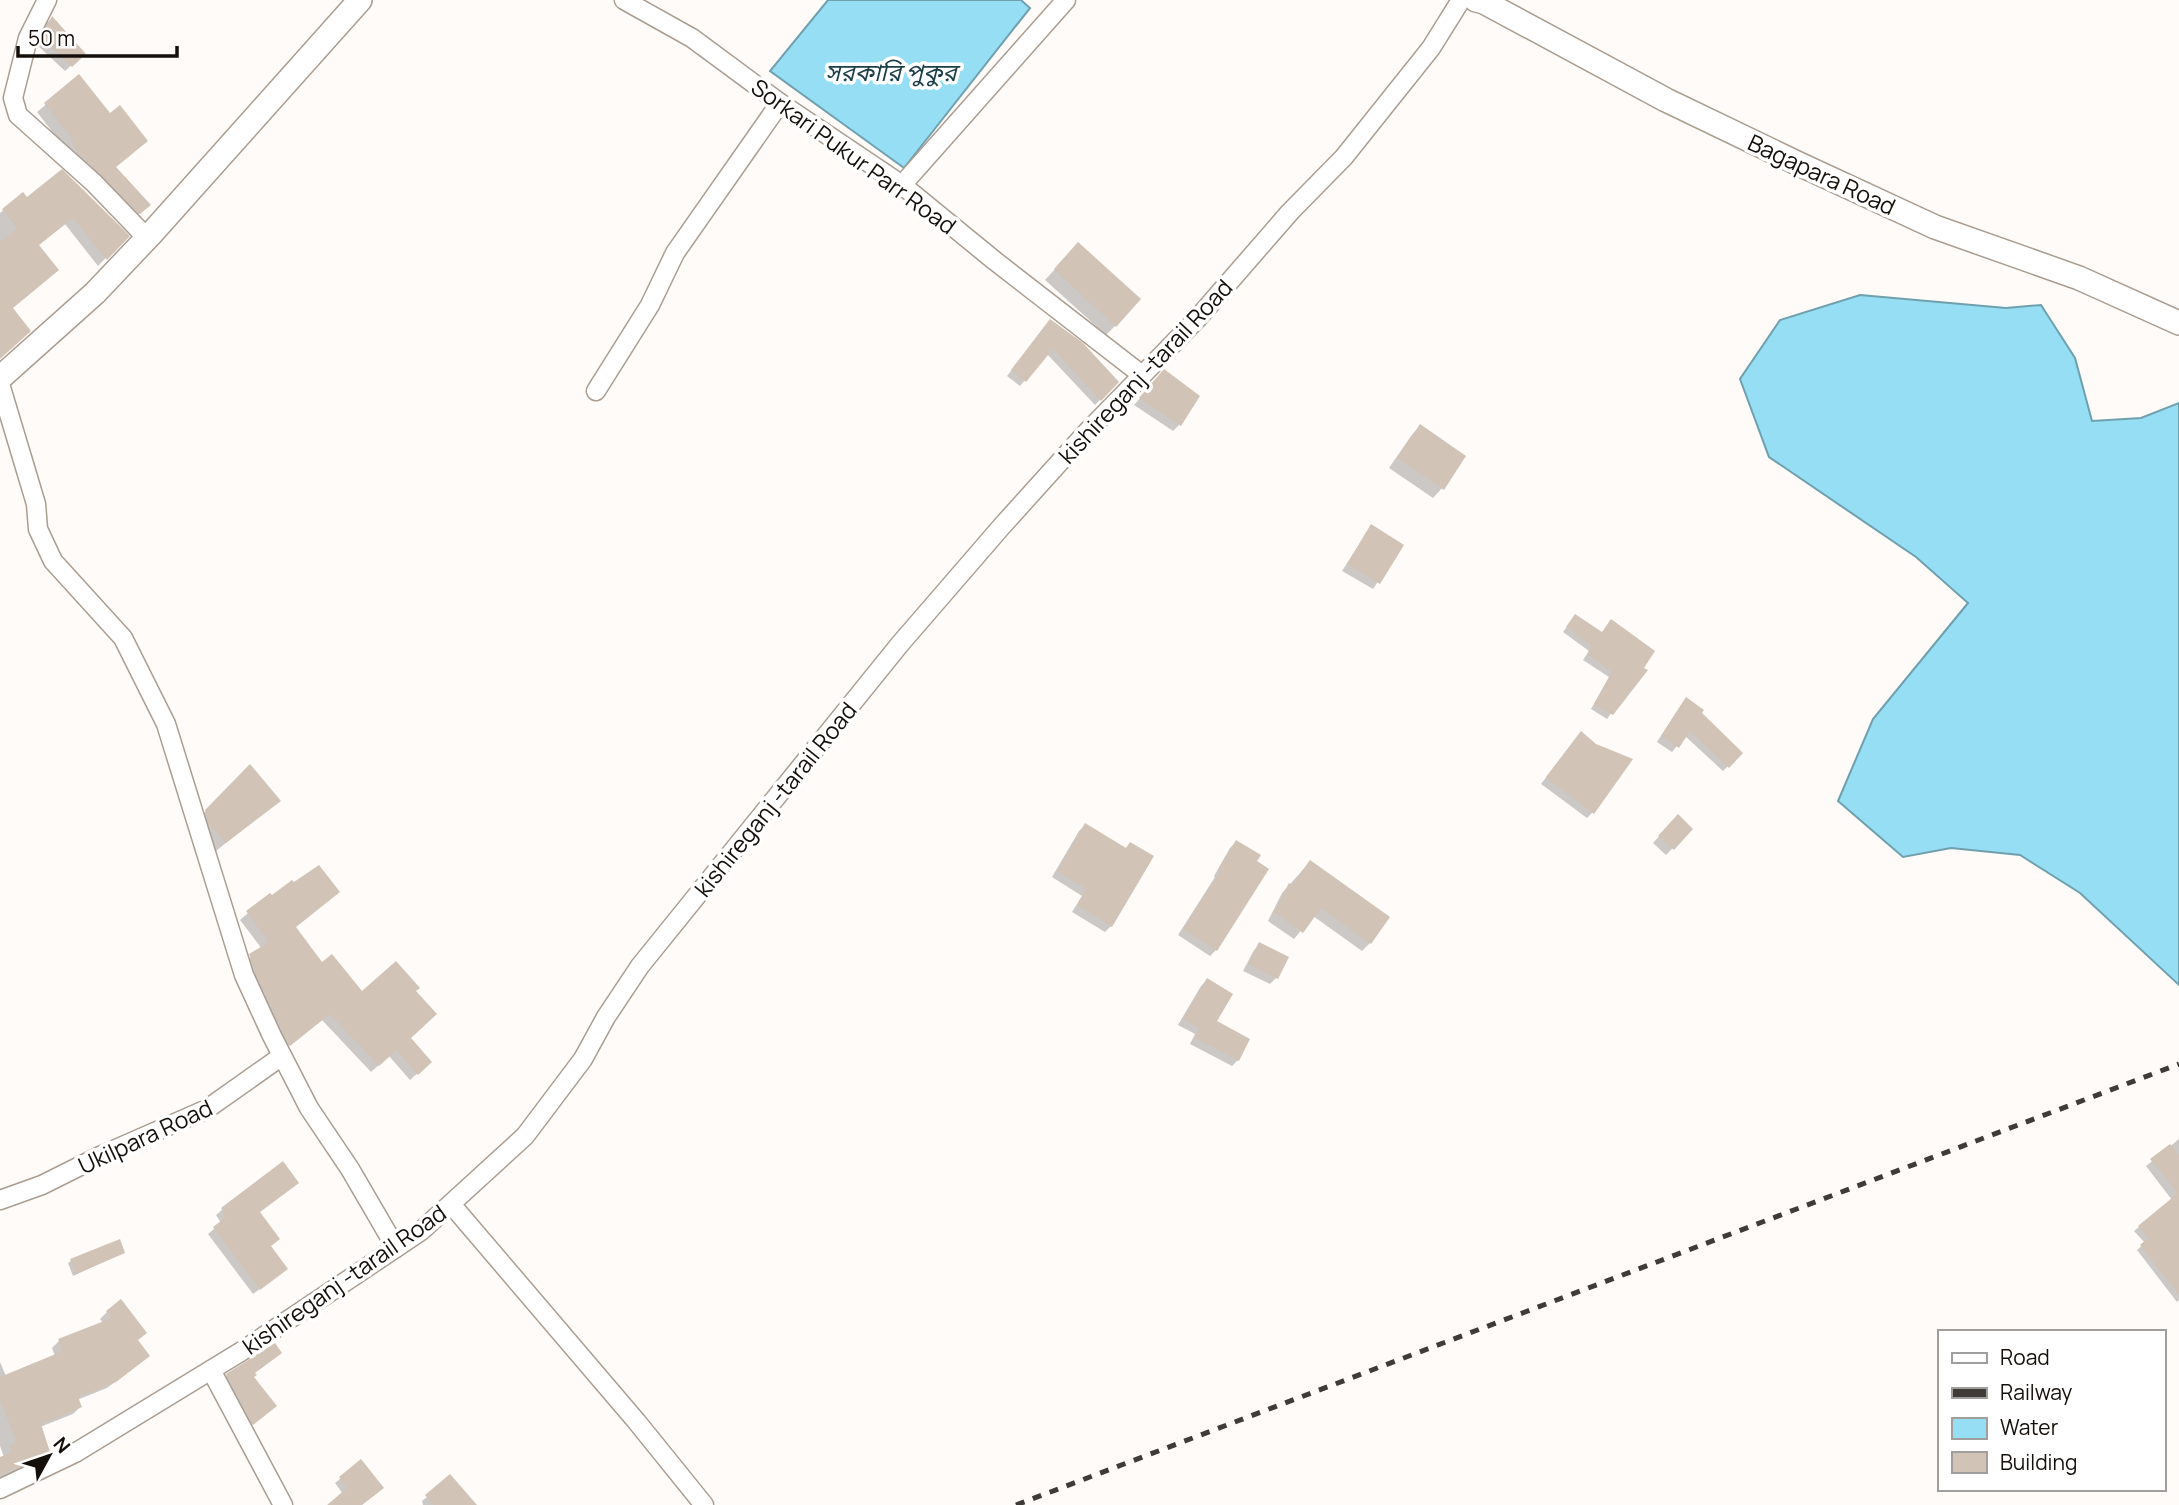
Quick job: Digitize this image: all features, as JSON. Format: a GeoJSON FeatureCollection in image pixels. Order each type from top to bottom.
{"type":"FeatureCollection","features":[{"type":"Feature","properties":{"kind":"street"},"geometry":{"type":"LineString","coordinates":[[47,0],[28,38],[13,98],[18,115],[94,183],[147,239]]}},
{"type":"Feature","properties":{"kind":"street"},"geometry":{"type":"LineString","coordinates":[[0,378],[95,293],[147,239],[360,0]]}},
{"type":"Feature","properties":{"kind":"street","name":"Sorkari Pukur Parr Road"},"geometry":{"type":"LineString","coordinates":[[624,0],[692,38],[780,103],[902,186],[1142,374]]}},
{"type":"Feature","properties":{"kind":"street"},"geometry":{"type":"LineString","coordinates":[[902,186],[1066,0]]}},
{"type":"Feature","properties":{"kind":"street","name":"kishireganj -tarail Road"},"geometry":{"type":"LineString","coordinates":[[0,1489],[75,1453],[211,1370],[396,1248],[421,1231],[525,1136],[583,1059],[606,1017],[640,966],[901,644],[1011,516],[1197,318],[1290,212],[1344,157],[1431,48],[1461,0]]}},
{"type":"Feature","properties":{"kind":"street","name":"Bagapara Road"},"geometry":{"type":"LineString","coordinates":[[1476,0],[1666,100],[1935,227],[2079,278],[2179,323]]}},
{"type":"Feature","properties":{"kind":"street"},"geometry":{"type":"LineString","coordinates":[[596,391],[650,305],[675,253],[780,103]]}},
{"type":"Feature","properties":{"kind":"street"},"geometry":{"type":"LineString","coordinates":[[0,384],[36,504],[38,529],[53,561],[116,628],[150,690],[166,724],[244,975],[309,1108],[396,1248]]}},
{"type":"Feature","properties":{"kind":"street","name":"Ukilpara Road"},"geometry":{"type":"LineString","coordinates":[[0,1200],[42,1185],[207,1109],[282,1056]]}},
{"type":"Feature","properties":{"kind":"street"},"geometry":{"type":"LineString","coordinates":[[452,1204],[704,1505]]}},
{"type":"Feature","properties":{"kind":"street"},"geometry":{"type":"LineString","coordinates":[[211,1370],[283,1505]]}},
{"type":"Feature","properties":{"kind":"water","name":"সরকারি পুকুর"},"geometry":{"type":"Polygon","coordinates":[[[828,0],[1021,0],[1030,8],[904,168],[770,71],[828,0]]]}},
{"type":"Feature","properties":{"kind":"water"},"geometry":{"type":"Polygon","coordinates":[[[1860,295],[2006,308],[2041,305],[2075,358],[2092,421],[2141,418],[2179,403],[2179,985],[2080,893],[2020,855],[1951,848],[1903,857],[1838,801],[1873,719],[1968,603],[1916,557],[1769,457],[1740,379],[1780,320],[1860,295]]]}},
{"type":"Feature","properties":{"kind":"building"},"geometry":{"type":"Polygon","coordinates":[[[52,16],[86,54],[72,67],[41,37],[52,16]]]}},
{"type":"Feature","properties":{"kind":"building"},"geometry":{"type":"Polygon","coordinates":[[[79,74],[110,113],[120,105],[148,141],[116,167],[151,205],[140,214],[80,155],[72,143],[74,141],[44,103],[79,74]]]}},
{"type":"Feature","properties":{"kind":"building"},"geometry":{"type":"Polygon","coordinates":[[[62,169],[130,236],[107,260],[73,218],[39,245],[59,270],[13,308],[31,331],[0,359],[0,242],[17,228],[2,209],[23,192],[27,197],[62,169]]]}},
{"type":"Feature","properties":{"kind":"building"},"geometry":{"type":"Polygon","coordinates":[[[1078,242],[1141,299],[1116,327],[1054,269],[1078,242]]]}},
{"type":"Feature","properties":{"kind":"building"},"geometry":{"type":"Polygon","coordinates":[[[1050,319],[1083,343],[1119,382],[1101,401],[1053,349],[1026,382],[1011,370],[1050,319]]]}},
{"type":"Feature","properties":{"kind":"building"},"geometry":{"type":"Polygon","coordinates":[[[1164,369],[1200,396],[1181,426],[1139,398],[1164,369]]]}},
{"type":"Feature","properties":{"kind":"building"},"geometry":{"type":"Polygon","coordinates":[[[1420,424],[1466,456],[1444,490],[1397,458],[1420,424]]]}},
{"type":"Feature","properties":{"kind":"building"},"geometry":{"type":"Polygon","coordinates":[[[1371,524],[1404,545],[1380,584],[1347,564],[1371,524]]]}},
{"type":"Feature","properties":{"kind":"building"},"geometry":{"type":"Polygon","coordinates":[[[1575,614],[1602,632],[1611,619],[1655,651],[1644,668],[1648,670],[1613,715],[1594,704],[1612,672],[1587,654],[1592,646],[1566,627],[1575,614]]]}},
{"type":"Feature","properties":{"kind":"building"},"geometry":{"type":"Polygon","coordinates":[[[1686,697],[1704,710],[1702,713],[1743,753],[1729,768],[1690,731],[1679,748],[1661,736],[1686,697]]]}},
{"type":"Feature","properties":{"kind":"building"},"geometry":{"type":"Polygon","coordinates":[[[1581,731],[1596,744],[1633,759],[1594,814],[1546,777],[1581,731]]]}},
{"type":"Feature","properties":{"kind":"building"},"geometry":{"type":"Polygon","coordinates":[[[250,764],[281,801],[226,843],[209,824],[205,810],[250,764]]]}},
{"type":"Feature","properties":{"kind":"building"},"geometry":{"type":"Polygon","coordinates":[[[1678,814],[1693,829],[1674,850],[1658,836],[1678,814]]]}},
{"type":"Feature","properties":{"kind":"building"},"geometry":{"type":"Polygon","coordinates":[[[1085,823],[1126,848],[1130,842],[1154,856],[1112,927],[1077,905],[1086,889],[1057,871],[1085,823]]]}},
{"type":"Feature","properties":{"kind":"building"},"geometry":{"type":"Polygon","coordinates":[[[1236,840],[1261,855],[1257,861],[1269,869],[1217,951],[1183,929],[1220,871],[1218,870],[1236,840]]]}},
{"type":"Feature","properties":{"kind":"building"},"geometry":{"type":"Polygon","coordinates":[[[1310,860],[1390,917],[1371,944],[1321,908],[1303,933],[1274,912],[1289,883],[1292,885],[1310,860]]]}},
{"type":"Feature","properties":{"kind":"building"},"geometry":{"type":"Polygon","coordinates":[[[319,865],[340,892],[296,927],[322,962],[332,954],[362,991],[396,961],[420,988],[416,991],[437,1014],[411,1038],[432,1062],[418,1075],[397,1050],[379,1066],[330,1014],[290,1046],[282,1031],[249,954],[269,942],[246,911],[270,893],[272,895],[319,865]]]}},
{"type":"Feature","properties":{"kind":"building"},"geometry":{"type":"Polygon","coordinates":[[[1259,942],[1289,957],[1278,979],[1248,964],[1259,942]]]}},
{"type":"Feature","properties":{"kind":"building"},"geometry":{"type":"Polygon","coordinates":[[[1207,978],[1233,994],[1217,1021],[1250,1039],[1239,1061],[1195,1038],[1200,1028],[1183,1019],[1207,978]]]}},
{"type":"Feature","properties":{"kind":"building"},"geometry":{"type":"Polygon","coordinates":[[[2170,1144],[2179,1155],[2179,1294],[2140,1245],[2148,1238],[2138,1226],[2178,1193],[2150,1159],[2170,1144]]]}},
{"type":"Feature","properties":{"kind":"building"},"geometry":{"type":"Polygon","coordinates":[[[283,1161],[299,1183],[260,1212],[280,1239],[271,1246],[288,1269],[260,1290],[213,1227],[226,1217],[221,1208],[283,1161]]]}},
{"type":"Feature","properties":{"kind":"building"},"geometry":{"type":"Polygon","coordinates":[[[120,1239],[125,1253],[76,1274],[70,1259],[120,1239]]]}},
{"type":"Feature","properties":{"kind":"building"},"geometry":{"type":"Polygon","coordinates":[[[121,1299],[147,1333],[138,1340],[150,1356],[116,1382],[78,1397],[82,1407],[41,1424],[50,1452],[0,1475],[0,1457],[12,1452],[9,1446],[17,1442],[0,1400],[0,1377],[63,1351],[58,1339],[112,1318],[106,1311],[121,1299]]]}},
{"type":"Feature","properties":{"kind":"building"},"geometry":{"type":"Polygon","coordinates":[[[275,1343],[282,1353],[255,1373],[257,1375],[254,1377],[277,1406],[253,1425],[226,1374],[275,1343]]]}},
{"type":"Feature","properties":{"kind":"building"},"geometry":{"type":"Polygon","coordinates":[[[361,1459],[384,1488],[362,1505],[327,1505],[347,1488],[339,1477],[361,1459]]]}},
{"type":"Feature","properties":{"kind":"building"},"geometry":{"type":"Polygon","coordinates":[[[450,1474],[477,1505],[434,1505],[425,1495],[450,1474]]]}},
{"type":"Feature","properties":{"kind":"railway"},"geometry":{"type":"LineString","coordinates":[[1016,1505],[2179,1064]]}}]}
